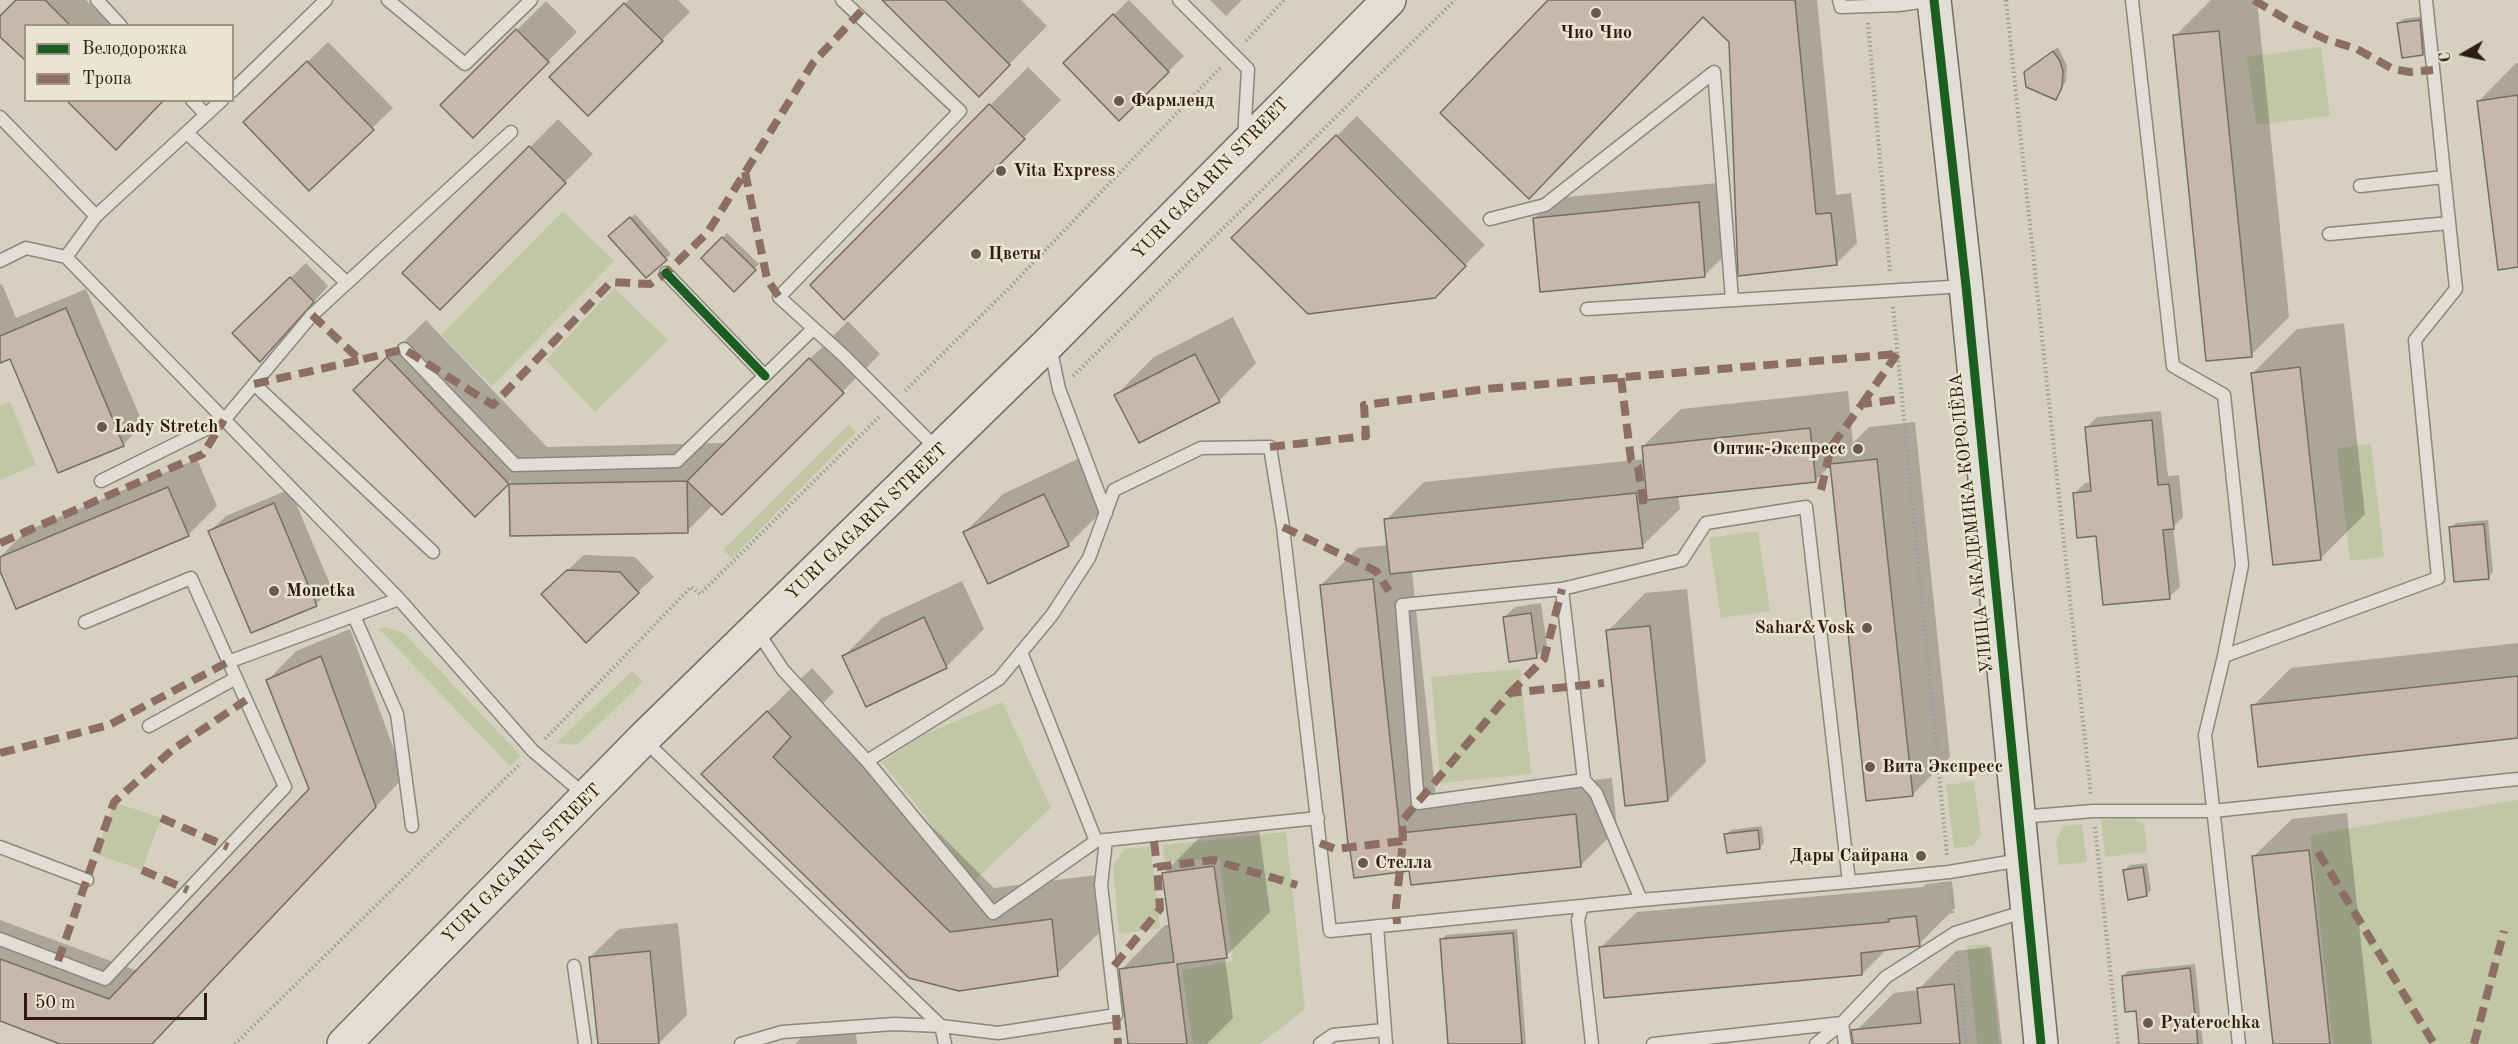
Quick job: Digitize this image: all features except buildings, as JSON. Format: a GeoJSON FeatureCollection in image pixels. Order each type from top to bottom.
{"type":"FeatureCollection","features":[{"type":"Feature","properties":{"kind":"main road","name":"YURI GAGARIN STREET"},"geometry":{"type":"LineString","coordinates":[[344,1044],[588,798],[643,739],[1049,343],[1389,0]]}},
{"type":"Feature","properties":{"kind":"main road","name":"УЛИЦА АКАДЕМИКА КОРОЛЁВА"},"geometry":{"type":"LineString","coordinates":[[1934,0],[1966,286],[2041,1044]]}},
{"type":"Feature","properties":{"kind":"lane"},"geometry":{"type":"LineString","coordinates":[[97,0],[119,24]]}},
{"type":"Feature","properties":{"kind":"lane"},"geometry":{"type":"LineString","coordinates":[[388,0],[465,64],[531,0]]}},
{"type":"Feature","properties":{"kind":"lane"},"geometry":{"type":"LineString","coordinates":[[842,0],[960,111],[779,297],[843,355],[939,451]]}},
{"type":"Feature","properties":{"kind":"lane"},"geometry":{"type":"LineString","coordinates":[[1179,0],[1248,69],[1244,146]]}},
{"type":"Feature","properties":{"kind":"lane"},"geometry":{"type":"LineString","coordinates":[[1839,0],[1841,7],[1934,0]]}},
{"type":"Feature","properties":{"kind":"lane"},"geometry":{"type":"LineString","coordinates":[[2132,0],[2173,366],[2224,395],[2242,565],[2205,735],[2239,1044]]}},
{"type":"Feature","properties":{"kind":"lane"},"geometry":{"type":"LineString","coordinates":[[2224,656],[2438,578],[2415,340],[2456,288],[2426,0]]}},
{"type":"Feature","properties":{"kind":"lane"},"geometry":{"type":"LineString","coordinates":[[234,89],[319,2]]}},
{"type":"Feature","properties":{"kind":"lane"},"geometry":{"type":"LineString","coordinates":[[1490,219],[1545,206],[1714,72],[1732,299]]}},
{"type":"Feature","properties":{"kind":"lane"},"geometry":{"type":"LineString","coordinates":[[194,102],[206,115]]}},
{"type":"Feature","properties":{"kind":"lane"},"geometry":{"type":"LineString","coordinates":[[66,257],[96,216],[220,102]]}},
{"type":"Feature","properties":{"kind":"lane"},"geometry":{"type":"LineString","coordinates":[[0,117],[96,216]]}},
{"type":"Feature","properties":{"kind":"lane"},"geometry":{"type":"LineString","coordinates":[[101,481],[224,420],[312,315],[511,132]]}},
{"type":"Feature","properties":{"kind":"lane"},"geometry":{"type":"LineString","coordinates":[[187,133],[346,283]]}},
{"type":"Feature","properties":{"kind":"lane"},"geometry":{"type":"LineString","coordinates":[[2360,186],[2444,177]]}},
{"type":"Feature","properties":{"kind":"lane"},"geometry":{"type":"LineString","coordinates":[[2329,234],[2449,223]]}},
{"type":"Feature","properties":{"kind":"lane"},"geometry":{"type":"LineString","coordinates":[[0,261],[26,248],[66,257],[399,599],[533,751],[588,798]]}},
{"type":"Feature","properties":{"kind":"lane"},"geometry":{"type":"LineString","coordinates":[[666,273],[765,376]]}},
{"type":"Feature","properties":{"kind":"lane"},"geometry":{"type":"LineString","coordinates":[[1587,309],[1966,286]]}},
{"type":"Feature","properties":{"kind":"lane"},"geometry":{"type":"LineString","coordinates":[[404,349],[515,465],[677,461],[813,329]]}},
{"type":"Feature","properties":{"kind":"lane"},"geometry":{"type":"LineString","coordinates":[[1049,343],[1059,389],[1106,513]]}},
{"type":"Feature","properties":{"kind":"lane"},"geometry":{"type":"LineString","coordinates":[[254,384],[433,552]]}},
{"type":"Feature","properties":{"kind":"lane"},"geometry":{"type":"LineString","coordinates":[[867,761],[999,679],[1052,615],[1089,558],[1114,490],[1201,448],[1270,447],[1283,527],[1330,931],[1949,872],[2022,860]]}},
{"type":"Feature","properties":{"kind":"lane"},"geometry":{"type":"LineString","coordinates":[[1584,780],[1418,803],[1402,605],[1562,589],[1682,560],[1707,523],[1806,507],[1849,882]]}},
{"type":"Feature","properties":{"kind":"lane"},"geometry":{"type":"LineString","coordinates":[[0,939],[105,979],[285,787],[191,578],[85,622]]}},
{"type":"Feature","properties":{"kind":"lane"},"geometry":{"type":"LineString","coordinates":[[1562,589],[1584,780],[1596,793],[1641,900]]}},
{"type":"Feature","properties":{"kind":"lane"},"geometry":{"type":"LineString","coordinates":[[228,662],[399,599]]}},
{"type":"Feature","properties":{"kind":"lane"},"geometry":{"type":"LineString","coordinates":[[354,615],[397,714],[412,826]]}},
{"type":"Feature","properties":{"kind":"lane"},"geometry":{"type":"LineString","coordinates":[[757,630],[783,670],[867,761],[993,913],[1101,841],[1318,818]]}},
{"type":"Feature","properties":{"kind":"lane"},"geometry":{"type":"LineString","coordinates":[[741,1044],[794,1031],[894,1024],[941,1026],[998,1033],[1116,1015],[1101,885],[1101,841],[1021,652]]}},
{"type":"Feature","properties":{"kind":"lane"},"geometry":{"type":"LineString","coordinates":[[149,726],[236,678]]}},
{"type":"Feature","properties":{"kind":"lane"},"geometry":{"type":"LineString","coordinates":[[643,739],[941,1026],[945,1044]]}},
{"type":"Feature","properties":{"kind":"lane"},"geometry":{"type":"LineString","coordinates":[[2017,818],[2093,811],[2212,811],[2518,779]]}},
{"type":"Feature","properties":{"kind":"lane"},"geometry":{"type":"LineString","coordinates":[[0,847],[87,880]]}},
{"type":"Feature","properties":{"kind":"lane"},"geometry":{"type":"LineString","coordinates":[[1582,906],[1578,920],[1592,1044]]}},
{"type":"Feature","properties":{"kind":"lane"},"geometry":{"type":"LineString","coordinates":[[1816,1044],[1842,1023],[1886,977],[1955,933],[2027,910]]}},
{"type":"Feature","properties":{"kind":"lane"},"geometry":{"type":"LineString","coordinates":[[1377,927],[1386,1044]]}},
{"type":"Feature","properties":{"kind":"lane"},"geometry":{"type":"LineString","coordinates":[[574,966],[585,1044]]}},
{"type":"Feature","properties":{"kind":"lane"},"geometry":{"type":"LineString","coordinates":[[1653,1044],[1842,1023]]}},
{"type":"Feature","properties":{"kind":"lane"},"geometry":{"type":"LineString","coordinates":[[1842,1023],[1845,1044]]}},
{"type":"Feature","properties":{"kind":"lane"},"geometry":{"type":"LineString","coordinates":[[1320,1044],[1333,1035],[1384,1030]]}},
{"type":"Feature","properties":{"kind":"path"},"geometry":{"type":"LineString","coordinates":[[235,1044],[533,751],[691,587],[700,594],[1012,285],[1284,0]]}},
{"type":"Feature","properties":{"kind":"path"},"geometry":{"type":"LineString","coordinates":[[1059,389],[1455,0]]}},
{"type":"Feature","properties":{"kind":"path"},"geometry":{"type":"LineString","coordinates":[[2006,0],[2118,1044]]}},
{"type":"Feature","properties":{"kind":"path"},"geometry":{"type":"LineString","coordinates":[[1866,6],[1891,289],[1966,1044]]}},
{"type":"Feature","properties":{"kind":"green space"},"geometry":{"type":"Polygon","coordinates":[[[2321,47],[2330,116],[2256,125],[2247,57],[2321,47]]]}},
{"type":"Feature","properties":{"kind":"green space"},"geometry":{"type":"Polygon","coordinates":[[[563,211],[614,261],[492,386],[441,335],[563,211]]]}},
{"type":"Feature","properties":{"kind":"green space"},"geometry":{"type":"Polygon","coordinates":[[[614,288],[668,340],[595,412],[546,360],[614,288]]]}},
{"type":"Feature","properties":{"kind":"green space"},"geometry":{"type":"Polygon","coordinates":[[[10,402],[36,465],[0,480],[0,406],[10,402]]]}},
{"type":"Feature","properties":{"kind":"green space"},"geometry":{"type":"Polygon","coordinates":[[[849,424],[856,432],[732,558],[723,550],[849,424]]]}},
{"type":"Feature","properties":{"kind":"green space"},"geometry":{"type":"Polygon","coordinates":[[[2371,444],[2384,557],[2350,561],[2337,448],[2371,444]]]}},
{"type":"Feature","properties":{"kind":"green space"},"geometry":{"type":"Polygon","coordinates":[[[1758,531],[1770,611],[1721,618],[1709,538],[1758,531]]]}},
{"type":"Feature","properties":{"kind":"green space"},"geometry":{"type":"Polygon","coordinates":[[[384,627],[404,633],[521,756],[510,766],[379,629],[384,627]]]}},
{"type":"Feature","properties":{"kind":"green space"},"geometry":{"type":"Polygon","coordinates":[[[1520,669],[1531,774],[1441,783],[1431,677],[1520,669]]]}},
{"type":"Feature","properties":{"kind":"green space"},"geometry":{"type":"Polygon","coordinates":[[[632,671],[643,682],[577,745],[556,743],[632,671]]]}},
{"type":"Feature","properties":{"kind":"green space"},"geometry":{"type":"Polygon","coordinates":[[[1002,702],[1051,808],[975,880],[882,762],[923,735],[1002,702]]]}},
{"type":"Feature","properties":{"kind":"green space"},"geometry":{"type":"Polygon","coordinates":[[[1974,781],[1981,835],[1973,846],[1954,848],[1946,785],[1974,781]]]}},
{"type":"Feature","properties":{"kind":"green space"},"geometry":{"type":"Polygon","coordinates":[[[2518,800],[2518,1044],[2333,1044],[2310,835],[2518,800]]]}},
{"type":"Feature","properties":{"kind":"green space"},"geometry":{"type":"Polygon","coordinates":[[[114,802],[161,818],[142,870],[96,854],[114,802]]]}},
{"type":"Feature","properties":{"kind":"green space"},"geometry":{"type":"Polygon","coordinates":[[[2132,817],[2144,825],[2147,852],[2105,857],[2101,820],[2132,817]]]}},
{"type":"Feature","properties":{"kind":"green space"},"geometry":{"type":"Polygon","coordinates":[[[2082,824],[2087,862],[2059,865],[2056,841],[2063,826],[2082,824]]]}},
{"type":"Feature","properties":{"kind":"green space"},"geometry":{"type":"Polygon","coordinates":[[[1286,832],[1305,1009],[1260,1044],[1193,1044],[1182,970],[1233,961],[1219,858],[1165,862],[1162,845],[1286,832]]]}},
{"type":"Feature","properties":{"kind":"green space"},"geometry":{"type":"Polygon","coordinates":[[[1150,846],[1160,928],[1119,934],[1113,865],[1125,849],[1150,846]]]}},
{"type":"Feature","properties":{"kind":"green space"},"geometry":{"type":"Polygon","coordinates":[[[1989,944],[1999,1044],[1977,1044],[1967,946],[1989,944]]]}},
{"type":"Feature","properties":{"kind":"marked path"},"geometry":{"type":"LineString","coordinates":[[2254,0],[2294,24],[2325,39],[2357,49],[2393,69],[2410,72],[2433,70]]}},
{"type":"Feature","properties":{"kind":"marked path"},"geometry":{"type":"LineString","coordinates":[[312,315],[360,360],[404,349],[493,405],[611,282],[650,284],[666,273],[708,232],[813,63],[864,8]]}},
{"type":"Feature","properties":{"kind":"marked path"},"geometry":{"type":"LineString","coordinates":[[745,172],[767,279],[779,297]]}},
{"type":"Feature","properties":{"kind":"marked path"},"geometry":{"type":"LineString","coordinates":[[1862,404],[1897,354]]}},
{"type":"Feature","properties":{"kind":"marked path"},"geometry":{"type":"LineString","coordinates":[[1270,447],[1366,436],[1364,405],[1486,389],[1897,354]]}},
{"type":"Feature","properties":{"kind":"marked path"},"geometry":{"type":"LineString","coordinates":[[254,384],[360,360]]}},
{"type":"Feature","properties":{"kind":"marked path"},"geometry":{"type":"LineString","coordinates":[[1621,378],[1631,460],[1638,467],[1644,509]]}},
{"type":"Feature","properties":{"kind":"marked path"},"geometry":{"type":"LineString","coordinates":[[1821,490],[1831,447],[1862,404],[1901,399]]}},
{"type":"Feature","properties":{"kind":"marked path"},"geometry":{"type":"LineString","coordinates":[[0,543],[203,454],[224,420]]}},
{"type":"Feature","properties":{"kind":"marked path"},"geometry":{"type":"LineString","coordinates":[[1283,527],[1376,571],[1389,591]]}},
{"type":"Feature","properties":{"kind":"marked path"},"geometry":{"type":"LineString","coordinates":[[1510,693],[1544,659],[1562,589]]}},
{"type":"Feature","properties":{"kind":"marked path"},"geometry":{"type":"LineString","coordinates":[[0,753],[109,725],[228,662]]}},
{"type":"Feature","properties":{"kind":"marked path"},"geometry":{"type":"LineString","coordinates":[[1403,841],[1402,821],[1510,693],[1604,683]]}},
{"type":"Feature","properties":{"kind":"marked path"},"geometry":{"type":"LineString","coordinates":[[58,961],[114,802],[172,750],[246,700]]}},
{"type":"Feature","properties":{"kind":"marked path"},"geometry":{"type":"LineString","coordinates":[[161,818],[228,847]]}},
{"type":"Feature","properties":{"kind":"marked path"},"geometry":{"type":"LineString","coordinates":[[1154,841],[1157,867]]}},
{"type":"Feature","properties":{"kind":"marked path"},"geometry":{"type":"LineString","coordinates":[[1320,843],[1335,849],[1403,841],[1396,906],[1397,924]]}},
{"type":"Feature","properties":{"kind":"marked path"},"geometry":{"type":"LineString","coordinates":[[2318,852],[2434,1044]]}},
{"type":"Feature","properties":{"kind":"marked path"},"geometry":{"type":"LineString","coordinates":[[1114,966],[1160,909],[1157,867],[1213,860],[1297,885]]}},
{"type":"Feature","properties":{"kind":"marked path"},"geometry":{"type":"LineString","coordinates":[[142,870],[188,890]]}},
{"type":"Feature","properties":{"kind":"marked path"},"geometry":{"type":"LineString","coordinates":[[2474,1044],[2504,931]]}},
{"type":"Feature","properties":{"kind":"marked path"},"geometry":{"type":"LineString","coordinates":[[1116,1015],[1118,1044]]}},
{"type":"Feature","properties":{"kind":"cycle path"},"geometry":{"type":"LineString","coordinates":[[1934,0],[1966,286],[2041,1044]]}},
{"type":"Feature","properties":{"kind":"cycle path"},"geometry":{"type":"LineString","coordinates":[[666,273],[765,376]]}},
{"type":"Feature","properties":{"kind":"place","name":"Чио Чио"},"geometry":{"type":"Point","coordinates":[1596,13]}},
{"type":"Feature","properties":{"kind":"place","name":"Фармленд"},"geometry":{"type":"Point","coordinates":[1119,101]}},
{"type":"Feature","properties":{"kind":"place","name":"Vita Express"},"geometry":{"type":"Point","coordinates":[1001,171]}},
{"type":"Feature","properties":{"kind":"place","name":"Цветы"},"geometry":{"type":"Point","coordinates":[976,254]}},
{"type":"Feature","properties":{"kind":"place","name":"Lady Stretch"},"geometry":{"type":"Point","coordinates":[102,427]}},
{"type":"Feature","properties":{"kind":"place","name":"Оптик-Экспресс"},"geometry":{"type":"Point","coordinates":[1858,449]}},
{"type":"Feature","properties":{"kind":"place","name":"Monetka"},"geometry":{"type":"Point","coordinates":[274,591]}},
{"type":"Feature","properties":{"kind":"place","name":"Sahar&Vosk"},"geometry":{"type":"Point","coordinates":[1867,628]}},
{"type":"Feature","properties":{"kind":"place","name":"Вита Экспресс"},"geometry":{"type":"Point","coordinates":[1870,767]}},
{"type":"Feature","properties":{"kind":"place","name":"Дары Сайрана"},"geometry":{"type":"Point","coordinates":[1921,856]}},
{"type":"Feature","properties":{"kind":"place","name":"Стелла"},"geometry":{"type":"Point","coordinates":[1363,863]}},
{"type":"Feature","properties":{"kind":"place","name":"Pyaterochka"},"geometry":{"type":"Point","coordinates":[2148,1023]}}]}
